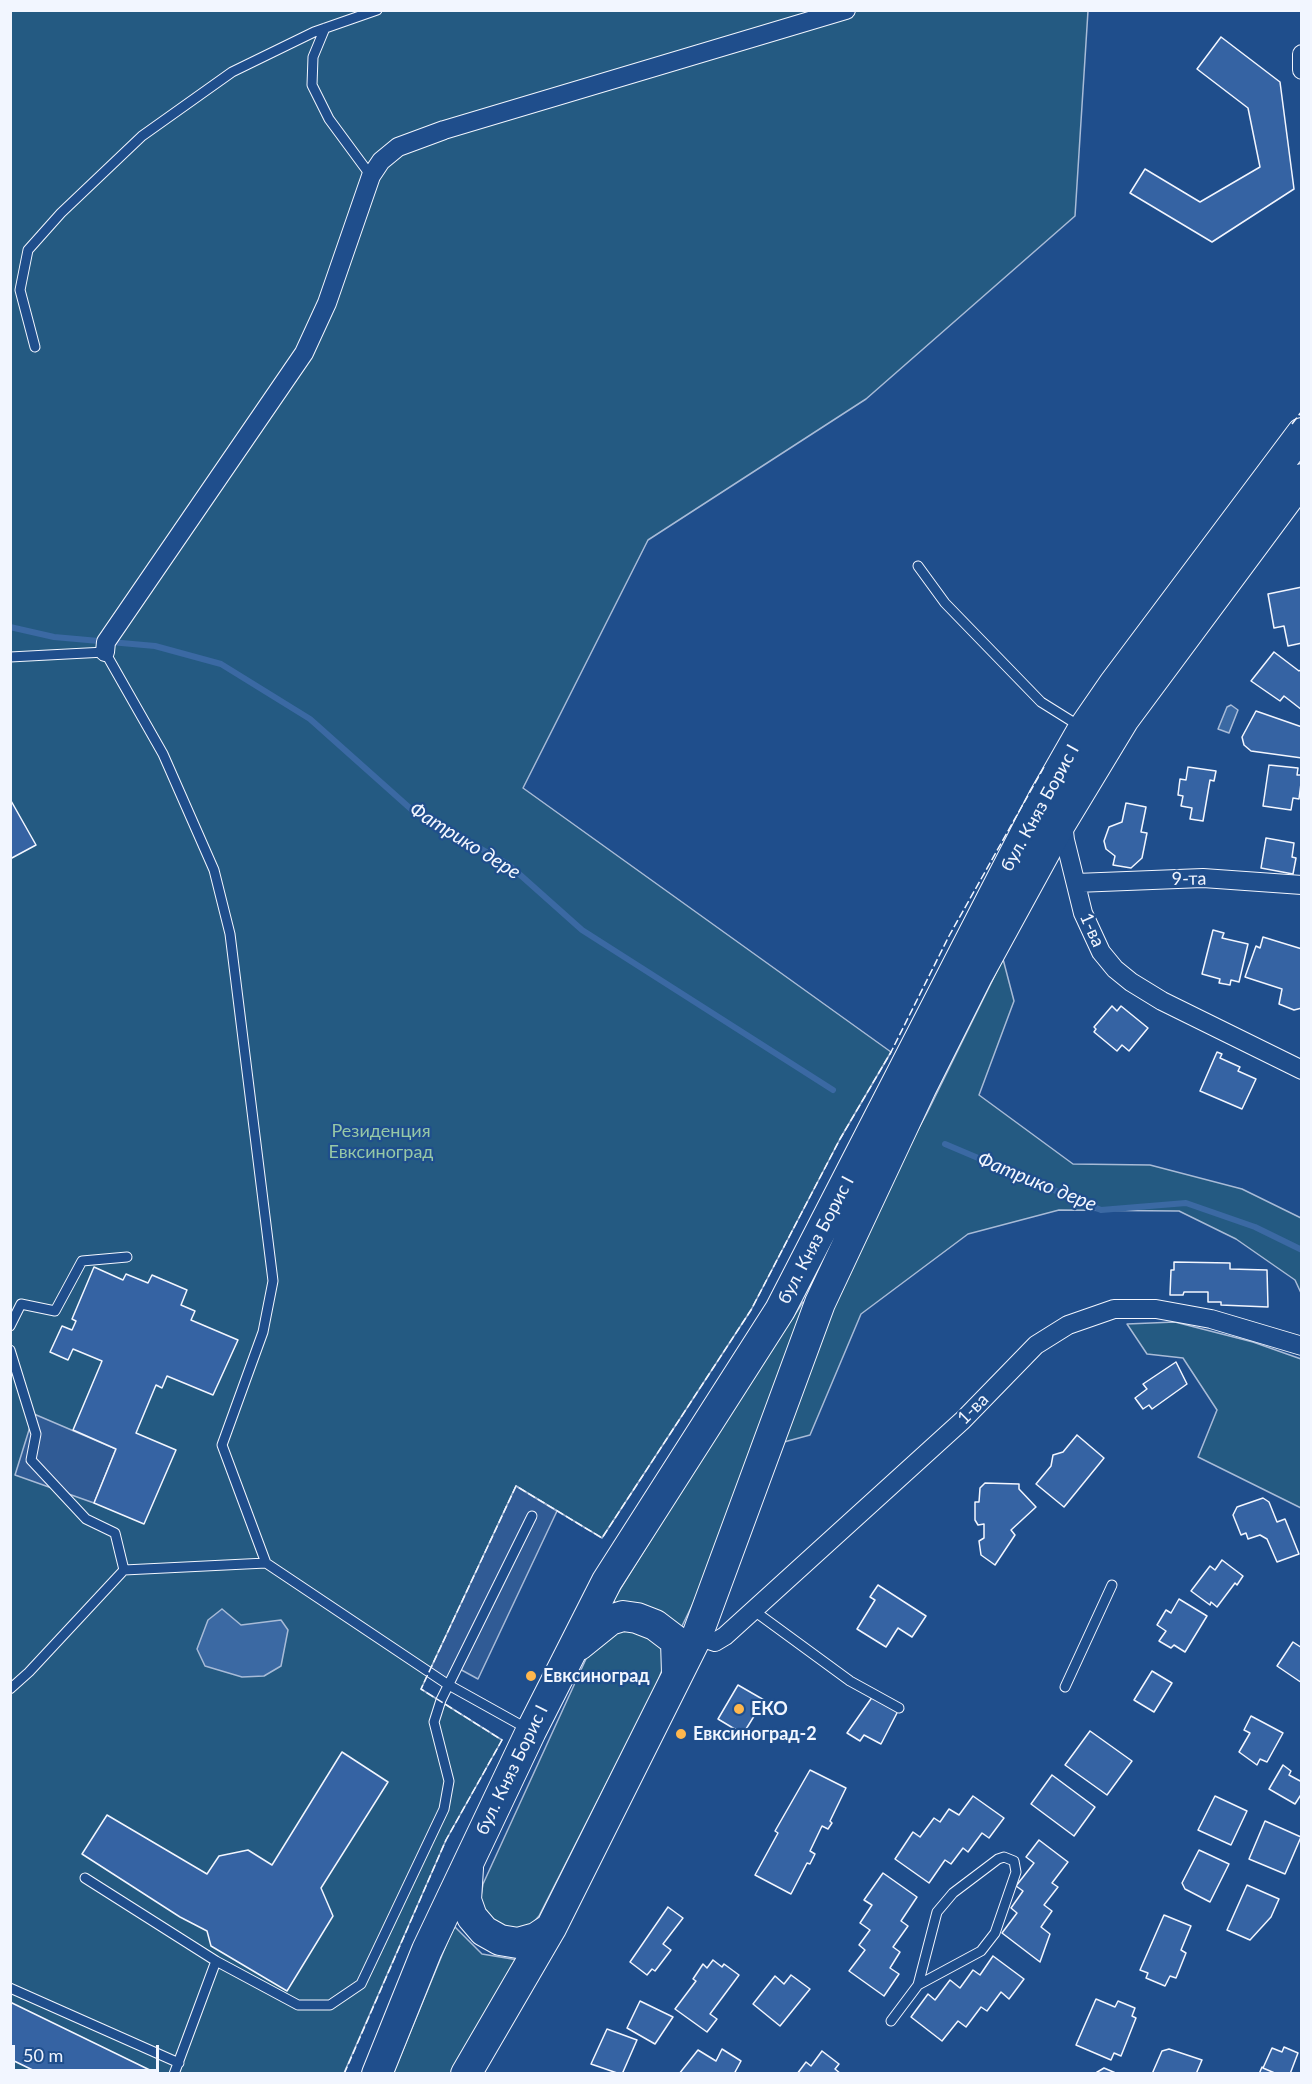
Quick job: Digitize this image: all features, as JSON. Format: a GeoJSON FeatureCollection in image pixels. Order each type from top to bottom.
{"type":"FeatureCollection","features":[{"type":"Feature","properties":{"kind":"highway","name":"бул. Княз Борис I"},"geometry":{"type":"LineString","coordinates":[[377,2073],[427,1950],[531,1731],[607,1581],[780,1310],[1032,819],[1083,729],[1163,616],[1302,434]]}},
{"type":"Feature","properties":{"kind":"highway","name":"бул. Княз Борис I"},"geometry":{"type":"LineString","coordinates":[[466,2073],[551,1928],[697,1636],[820,1303],[946,1037],[1063,820],[1124,719],[1302,479]]}},
{"type":"Feature","properties":{"kind":"highway"},"geometry":{"type":"LineString","coordinates":[[569,1654],[610,1620],[623,1616],[637,1618],[656,1625],[675,1641],[677,1674]]}},
{"type":"Feature","properties":{"kind":"highway"},"geometry":{"type":"LineString","coordinates":[[469,1862],[466,1900],[472,1917],[484,1931],[500,1940],[518,1942],[536,1938],[551,1928]]}},
{"type":"Feature","properties":{"kind":"street"},"geometry":{"type":"LineString","coordinates":[[105,652],[106,642],[304,353],[327,303],[371,176],[381,160],[398,147],[444,130],[846,10]]}},
{"type":"Feature","properties":{"kind":"street"},"geometry":{"type":"LineString","coordinates":[[1302,54],[1302,70]]}},
{"type":"Feature","properties":{"kind":"street","name":"1-ва"},"geometry":{"type":"LineString","coordinates":[[1063,820],[1065,840],[1076,883],[1091,935],[1101,952],[1131,982],[1162,1001],[1302,1070]]}},
{"type":"Feature","properties":{"kind":"street","name":"9-та"},"geometry":{"type":"LineString","coordinates":[[1076,883],[1203,878],[1301,885]]}},
{"type":"Feature","properties":{"kind":"street","name":"1-ва"},"geometry":{"type":"LineString","coordinates":[[697,1636],[715,1642],[963,1420],[1036,1345],[1068,1325],[1114,1309],[1156,1309],[1211,1319],[1302,1346]]}},
{"type":"Feature","properties":{"kind":"lane"},"geometry":{"type":"LineString","coordinates":[[34,346],[20,290],[28,250],[61,213],[142,136],[223,78],[325,28],[377,10]]}},
{"type":"Feature","properties":{"kind":"lane"},"geometry":{"type":"LineString","coordinates":[[325,28],[313,57],[312,85],[329,119],[371,176]]}},
{"type":"Feature","properties":{"kind":"lane"},"geometry":{"type":"LineString","coordinates":[[918,566],[945,603],[1041,702],[1083,729]]}},
{"type":"Feature","properties":{"kind":"lane"},"geometry":{"type":"LineString","coordinates":[[10,657],[105,652],[163,754],[214,870],[230,934],[273,1281],[263,1332],[222,1445],[266,1563],[447,1684],[531,1731]]}},
{"type":"Feature","properties":{"kind":"lane"},"geometry":{"type":"LineString","coordinates":[[10,1326],[21,1304],[55,1311],[82,1261],[127,1257]]}},
{"type":"Feature","properties":{"kind":"lane"},"geometry":{"type":"LineString","coordinates":[[10,1350],[36,1434],[32,1460],[86,1519],[115,1533],[124,1570]]}},
{"type":"Feature","properties":{"kind":"lane"},"geometry":{"type":"LineString","coordinates":[[85,1878],[216,1961],[298,2005],[330,2005],[361,1984],[444,1809],[449,1781],[434,1722],[447,1684],[532,1516]]}},
{"type":"Feature","properties":{"kind":"lane"},"geometry":{"type":"LineString","coordinates":[[10,1689],[29,1672],[124,1570],[266,1563]]}},
{"type":"Feature","properties":{"kind":"lane"},"geometry":{"type":"LineString","coordinates":[[1065,1687],[1112,1585]]}},
{"type":"Feature","properties":{"kind":"lane"},"geometry":{"type":"LineString","coordinates":[[753,1610],[850,1681],[899,1708]]}},
{"type":"Feature","properties":{"kind":"lane"},"geometry":{"type":"LineString","coordinates":[[891,2022],[918,1985],[937,1912],[953,1893],[998,1859],[1004,1857],[1014,1861],[1016,1872],[995,1933],[981,1952],[918,1985]]}},
{"type":"Feature","properties":{"kind":"lane"},"geometry":{"type":"LineString","coordinates":[[174,2073],[216,1961]]}},
{"type":"Feature","properties":{"kind":"lane"},"geometry":{"type":"LineString","coordinates":[[10,1988],[179,2063]]}},
{"type":"Feature","properties":{"kind":"green space","name":"Резиденция Евксиноград"},"geometry":{"type":"Polygon","coordinates":[[[11,11],[1088,11],[1075,216],[866,399],[648,540],[523,788],[891,1052],[840,1139],[751,1310],[602,1538],[516,1486],[421,1689],[502,1740],[446,1840],[344,2073],[11,2074],[11,11]]]}},
{"type":"Feature","properties":{"kind":"green space"},"geometry":{"type":"Polygon","coordinates":[[[1003,959],[1014,1001],[979,1095],[1073,1164],[1150,1165],[1242,1189],[1301,1218],[1301,1293],[1295,1280],[1236,1239],[1179,1211],[1059,1210],[968,1234],[861,1314],[810,1435],[784,1442],[828,1315],[870,1219],[927,1113],[1003,959]]]}},
{"type":"Feature","properties":{"kind":"green space"},"geometry":{"type":"Polygon","coordinates":[[[803,1302],[809,1306],[717,1555],[678,1634],[615,1604],[614,1599],[728,1416],[803,1302]]]}},
{"type":"Feature","properties":{"kind":"green space"},"geometry":{"type":"Polygon","coordinates":[[[1175,1322],[1253,1342],[1301,1359],[1301,1508],[1198,1457],[1217,1410],[1183,1358],[1147,1354],[1127,1324],[1175,1322]]]}},
{"type":"Feature","properties":{"kind":"green space"},"geometry":{"type":"Polygon","coordinates":[[[636,1626],[663,1649],[664,1665],[656,1686],[539,1916],[530,1926],[503,1932],[479,1908],[483,1884],[591,1648],[601,1636],[636,1626]]]}},
{"type":"Feature","properties":{"kind":"green space"},"geometry":{"type":"Polygon","coordinates":[[[454,1926],[482,1954],[518,1960],[452,2073],[393,2074],[454,1926]]]}},
{"type":"Feature","properties":{"kind":"shaded area"},"geometry":{"type":"Polygon","coordinates":[[[1231,705],[1238,710],[1229,733],[1218,729],[1227,707],[1231,705]]]}},
{"type":"Feature","properties":{"kind":"shaded area"},"geometry":{"type":"Polygon","coordinates":[[[34,1414],[116,1449],[94,1503],[15,1475],[34,1414]]]}},
{"type":"Feature","properties":{"kind":"shaded area"},"geometry":{"type":"Polygon","coordinates":[[[516,1486],[557,1511],[478,1679],[456,1667],[447,1684],[429,1672],[516,1486]]]}},
{"type":"Feature","properties":{"kind":"shaded area"},"geometry":{"type":"Polygon","coordinates":[[[222,1609],[241,1625],[281,1620],[288,1630],[281,1666],[264,1676],[242,1677],[205,1666],[197,1649],[208,1620],[222,1609]]]}},
{"type":"Feature","properties":{"kind":"building"},"geometry":{"type":"Polygon","coordinates":[[[1221,37],[1280,82],[1294,189],[1212,242],[1130,193],[1145,169],[1200,202],[1260,167],[1248,108],[1197,69],[1221,37]]]}},
{"type":"Feature","properties":{"kind":"building"},"geometry":{"type":"Polygon","coordinates":[[[1302,587],[1302,643],[1288,646],[1284,626],[1274,628],[1268,594],[1302,587]]]}},
{"type":"Feature","properties":{"kind":"building"},"geometry":{"type":"Polygon","coordinates":[[[1274,652],[1299,671],[1302,669],[1302,710],[1284,696],[1280,701],[1251,681],[1274,652]]]}},
{"type":"Feature","properties":{"kind":"building"},"geometry":{"type":"Polygon","coordinates":[[[1256,711],[1302,727],[1302,758],[1251,751],[1244,745],[1242,737],[1256,711]]]}},
{"type":"Feature","properties":{"kind":"building"},"geometry":{"type":"Polygon","coordinates":[[[1269,765],[1298,768],[1297,775],[1302,775],[1299,799],[1293,798],[1291,810],[1263,806],[1269,765]]]}},
{"type":"Feature","properties":{"kind":"building"},"geometry":{"type":"Polygon","coordinates":[[[1188,767],[1216,771],[1214,781],[1210,780],[1203,821],[1190,819],[1192,808],[1181,806],[1183,796],[1178,795],[1180,779],[1186,780],[1188,767]]]}},
{"type":"Feature","properties":{"kind":"building"},"geometry":{"type":"Polygon","coordinates":[[[10,799],[36,845],[10,859],[10,799]]]}},
{"type":"Feature","properties":{"kind":"building"},"geometry":{"type":"Polygon","coordinates":[[[1126,803],[1146,807],[1141,832],[1147,833],[1142,858],[1131,868],[1113,865],[1115,856],[1106,849],[1104,841],[1109,827],[1122,822],[1126,803]]]}},
{"type":"Feature","properties":{"kind":"building"},"geometry":{"type":"Polygon","coordinates":[[[1266,838],[1294,843],[1292,857],[1296,858],[1293,874],[1261,868],[1266,838]]]}},
{"type":"Feature","properties":{"kind":"building"},"geometry":{"type":"Polygon","coordinates":[[[1213,930],[1224,933],[1222,938],[1248,944],[1239,982],[1231,980],[1230,985],[1219,983],[1220,979],[1202,974],[1213,930]]]}},
{"type":"Feature","properties":{"kind":"building"},"geometry":{"type":"Polygon","coordinates":[[[1263,937],[1302,949],[1302,1008],[1294,1010],[1279,1004],[1282,989],[1245,977],[1256,946],[1260,948],[1263,937]]]}},
{"type":"Feature","properties":{"kind":"building"},"geometry":{"type":"Polygon","coordinates":[[[1112,1006],[1117,1011],[1121,1006],[1148,1028],[1129,1051],[1122,1045],[1117,1051],[1094,1032],[1096,1029],[1094,1027],[1112,1006]]]}},
{"type":"Feature","properties":{"kind":"building"},"geometry":{"type":"Polygon","coordinates":[[[1217,1052],[1222,1054],[1220,1058],[1240,1067],[1238,1071],[1256,1079],[1242,1109],[1200,1091],[1217,1052]]]}},
{"type":"Feature","properties":{"kind":"building"},"geometry":{"type":"Polygon","coordinates":[[[1174,1262],[1230,1263],[1230,1269],[1267,1270],[1268,1307],[1221,1305],[1221,1302],[1208,1302],[1208,1292],[1184,1292],[1183,1295],[1170,1295],[1171,1270],[1174,1270],[1174,1262]]]}},
{"type":"Feature","properties":{"kind":"building"},"geometry":{"type":"Polygon","coordinates":[[[94,1267],[123,1280],[126,1274],[148,1283],[152,1275],[187,1290],[181,1305],[195,1311],[191,1320],[238,1340],[213,1395],[167,1376],[162,1388],[156,1385],[136,1433],[176,1450],[144,1524],[94,1503],[116,1449],[73,1430],[102,1361],[73,1349],[68,1360],[50,1352],[62,1326],[72,1330],[76,1321],[72,1319],[94,1267]]]}},
{"type":"Feature","properties":{"kind":"building"},"geometry":{"type":"Polygon","coordinates":[[[1176,1362],[1187,1384],[1152,1409],[1149,1405],[1143,1409],[1135,1398],[1147,1389],[1143,1384],[1176,1362]]]}},
{"type":"Feature","properties":{"kind":"building"},"geometry":{"type":"Polygon","coordinates":[[[1077,1435],[1104,1458],[1064,1507],[1036,1484],[1051,1466],[1053,1455],[1063,1452],[1077,1435]]]}},
{"type":"Feature","properties":{"kind":"building"},"geometry":{"type":"Polygon","coordinates":[[[985,1483],[1019,1484],[1019,1489],[1036,1507],[1011,1530],[1015,1535],[995,1565],[981,1555],[979,1541],[984,1538],[984,1524],[978,1525],[975,1520],[975,1502],[979,1502],[980,1488],[985,1483]]]}},
{"type":"Feature","properties":{"kind":"building"},"geometry":{"type":"Polygon","coordinates":[[[1263,1498],[1269,1502],[1277,1522],[1285,1519],[1299,1554],[1277,1562],[1267,1539],[1260,1535],[1248,1539],[1246,1533],[1241,1535],[1233,1515],[1237,1507],[1263,1498]]]}},
{"type":"Feature","properties":{"kind":"building"},"geometry":{"type":"Polygon","coordinates":[[[1222,1560],[1243,1576],[1217,1607],[1211,1602],[1210,1605],[1191,1591],[1210,1566],[1215,1570],[1222,1560]]]}},
{"type":"Feature","properties":{"kind":"building"},"geometry":{"type":"Polygon","coordinates":[[[878,1585],[926,1616],[912,1637],[898,1628],[886,1647],[857,1629],[875,1600],[870,1597],[878,1585]]]}},
{"type":"Feature","properties":{"kind":"building"},"geometry":{"type":"Polygon","coordinates":[[[1179,1599],[1207,1616],[1185,1652],[1174,1645],[1171,1648],[1159,1641],[1166,1631],[1157,1625],[1166,1610],[1171,1613],[1179,1599]]]}},
{"type":"Feature","properties":{"kind":"building"},"geometry":{"type":"Polygon","coordinates":[[[1293,1642],[1302,1648],[1302,1683],[1277,1666],[1293,1642]]]}},
{"type":"Feature","properties":{"kind":"building"},"geometry":{"type":"Polygon","coordinates":[[[1152,1671],[1172,1683],[1154,1712],[1134,1700],[1152,1671]]]}},
{"type":"Feature","properties":{"kind":"building"},"geometry":{"type":"Polygon","coordinates":[[[738,1685],[764,1700],[743,1734],[718,1719],[738,1685]]]}},
{"type":"Feature","properties":{"kind":"building"},"geometry":{"type":"Polygon","coordinates":[[[873,1696],[898,1711],[881,1744],[864,1735],[860,1741],[847,1733],[873,1696]]]}},
{"type":"Feature","properties":{"kind":"building"},"geometry":{"type":"Polygon","coordinates":[[[1251,1716],[1283,1733],[1267,1762],[1260,1759],[1257,1765],[1239,1752],[1250,1733],[1244,1730],[1251,1716]]]}},
{"type":"Feature","properties":{"kind":"building"},"geometry":{"type":"Polygon","coordinates":[[[1090,1731],[1132,1761],[1107,1795],[1065,1765],[1090,1731]]]}},
{"type":"Feature","properties":{"kind":"building"},"geometry":{"type":"Polygon","coordinates":[[[342,1752],[388,1782],[321,1888],[333,1916],[287,1991],[211,1946],[207,1931],[180,1917],[82,1854],[107,1815],[207,1874],[219,1856],[248,1850],[272,1865],[342,1752]]]}},
{"type":"Feature","properties":{"kind":"building"},"geometry":{"type":"Polygon","coordinates":[[[1283,1765],[1291,1771],[1289,1775],[1302,1782],[1302,1793],[1295,1804],[1269,1789],[1283,1765]]]}},
{"type":"Feature","properties":{"kind":"building"},"geometry":{"type":"Polygon","coordinates":[[[810,1770],[846,1788],[830,1821],[832,1823],[828,1829],[822,1826],[810,1851],[815,1854],[810,1864],[807,1863],[791,1894],[755,1875],[778,1833],[775,1831],[810,1770]]]}},
{"type":"Feature","properties":{"kind":"building"},"geometry":{"type":"Polygon","coordinates":[[[1052,1775],[1095,1807],[1074,1836],[1031,1804],[1052,1775]]]}},
{"type":"Feature","properties":{"kind":"building"},"geometry":{"type":"Polygon","coordinates":[[[973,1796],[1004,1818],[989,1838],[982,1833],[968,1852],[963,1848],[951,1864],[945,1860],[929,1883],[895,1859],[913,1832],[920,1837],[934,1818],[940,1822],[949,1809],[959,1815],[973,1796]]]}},
{"type":"Feature","properties":{"kind":"building"},"geometry":{"type":"Polygon","coordinates":[[[1215,1796],[1247,1811],[1231,1845],[1198,1830],[1215,1796]]]}},
{"type":"Feature","properties":{"kind":"building"},"geometry":{"type":"Polygon","coordinates":[[[1265,1821],[1301,1837],[1285,1874],[1249,1859],[1265,1821]]]}},
{"type":"Feature","properties":{"kind":"building"},"geometry":{"type":"Polygon","coordinates":[[[1039,1840],[1068,1862],[1052,1883],[1058,1887],[1044,1905],[1052,1911],[1041,1927],[1050,1934],[1040,1962],[1002,1933],[1017,1913],[1011,1908],[1023,1891],[1016,1886],[1034,1863],[1026,1857],[1039,1840]]]}},
{"type":"Feature","properties":{"kind":"building"},"geometry":{"type":"Polygon","coordinates":[[[1199,1850],[1229,1864],[1210,1902],[1185,1889],[1182,1883],[1199,1850]]]}},
{"type":"Feature","properties":{"kind":"building"},"geometry":{"type":"Polygon","coordinates":[[[883,1873],[917,1897],[901,1921],[908,1926],[893,1947],[900,1952],[890,1968],[899,1974],[884,1996],[849,1971],[865,1950],[859,1945],[870,1930],[860,1923],[872,1905],[864,1900],[883,1873]]]}},
{"type":"Feature","properties":{"kind":"building"},"geometry":{"type":"Polygon","coordinates":[[[1247,1885],[1279,1899],[1271,1917],[1250,1940],[1227,1930],[1247,1885]]]}},
{"type":"Feature","properties":{"kind":"building"},"geometry":{"type":"Polygon","coordinates":[[[668,1907],[683,1918],[663,1944],[671,1950],[655,1971],[652,1969],[647,1975],[630,1962],[668,1907]]]}},
{"type":"Feature","properties":{"kind":"building"},"geometry":{"type":"Polygon","coordinates":[[[1164,1915],[1191,1926],[1181,1950],[1186,1953],[1176,1978],[1170,1976],[1165,1986],[1146,1978],[1148,1973],[1140,1970],[1164,1915]]]}},
{"type":"Feature","properties":{"kind":"building"},"geometry":{"type":"Polygon","coordinates":[[[993,1956],[1024,1979],[1009,1999],[1001,1992],[987,2011],[981,2007],[966,2027],[958,2021],[942,2041],[911,2017],[928,1994],[935,2000],[950,1980],[960,1988],[973,1970],[980,1975],[993,1956]]]}},
{"type":"Feature","properties":{"kind":"building"},"geometry":{"type":"Polygon","coordinates":[[[713,1960],[722,1967],[724,1964],[739,1975],[710,2014],[717,2019],[707,2032],[675,2009],[696,1981],[693,1979],[703,1964],[707,1968],[713,1960]]]}},
{"type":"Feature","properties":{"kind":"building"},"geometry":{"type":"Polygon","coordinates":[[[791,1975],[810,1989],[780,2026],[753,2004],[775,1976],[784,1984],[791,1975]]]}},
{"type":"Feature","properties":{"kind":"building"},"geometry":{"type":"Polygon","coordinates":[[[1096,1999],[1115,2007],[1118,2001],[1135,2008],[1132,2016],[1136,2018],[1121,2056],[1114,2053],[1111,2060],[1076,2045],[1096,1999]]]}},
{"type":"Feature","properties":{"kind":"building"},"geometry":{"type":"Polygon","coordinates":[[[640,2001],[673,2017],[655,2044],[627,2028],[640,2001]]]}},
{"type":"Feature","properties":{"kind":"building"},"geometry":{"type":"Polygon","coordinates":[[[10,2002],[158,2074],[41,2074],[10,2059],[10,2002]]]}},
{"type":"Feature","properties":{"kind":"building"},"geometry":{"type":"Polygon","coordinates":[[[607,2029],[637,2040],[620,2074],[591,2064],[607,2029]]]}},
{"type":"Feature","properties":{"kind":"building"},"geometry":{"type":"Polygon","coordinates":[[[1284,2047],[1298,2053],[1290,2074],[1277,2074],[1263,2068],[1272,2048],[1282,2052],[1284,2047]]]}},
{"type":"Feature","properties":{"kind":"building"},"geometry":{"type":"Polygon","coordinates":[[[722,2049],[741,2061],[734,2074],[679,2074],[698,2050],[716,2061],[722,2049]]]}},
{"type":"Feature","properties":{"kind":"building"},"geometry":{"type":"Polygon","coordinates":[[[1169,2049],[1202,2060],[1196,2074],[1152,2074],[1162,2051],[1169,2049]]]}},
{"type":"Feature","properties":{"kind":"building"},"geometry":{"type":"Polygon","coordinates":[[[822,2051],[839,2064],[835,2069],[841,2074],[797,2074],[806,2062],[811,2066],[822,2051]]]}},
{"type":"Feature","properties":{"kind":"building"},"geometry":{"type":"Polygon","coordinates":[[[1104,2068],[1118,2074],[1094,2074],[1104,2068]]]}},
{"type":"Feature","properties":{"kind":"building"},"geometry":{"type":"Polygon","coordinates":[[[1263,2068],[1277,2074],[1259,2074],[1263,2068]]]}},
{"type":"Feature","properties":{"kind":"waterway","name":"Фатрико дере"},"geometry":{"type":"LineString","coordinates":[[10,627],[54,637],[155,646],[221,664],[310,719],[412,810],[508,864],[582,930],[833,1090]]}},
{"type":"Feature","properties":{"kind":"waterway","name":"Фатрико дере"},"geometry":{"type":"LineString","coordinates":[[945,1144],[1101,1210],[1186,1203],[1255,1227],[1302,1250]]}},
{"type":"Feature","properties":{"kind":"fence"},"geometry":{"type":"LineString","coordinates":[[1292,424],[1302,411]]}},
{"type":"Feature","properties":{"kind":"fence"},"geometry":{"type":"LineString","coordinates":[[344,2074],[446,1840],[502,1740],[421,1689],[516,1486],[602,1538],[751,1310],[840,1139],[891,1052],[949,936],[1044,767]]}},
{"type":"Feature","properties":{"kind":"place","name":"Евксиноград"},"geometry":{"type":"Point","coordinates":[531,1676]}},
{"type":"Feature","properties":{"kind":"place","name":"ЕКО"},"geometry":{"type":"Point","coordinates":[739,1709]}},
{"type":"Feature","properties":{"kind":"place","name":"Евксиноград-2"},"geometry":{"type":"Point","coordinates":[681,1734]}}]}
